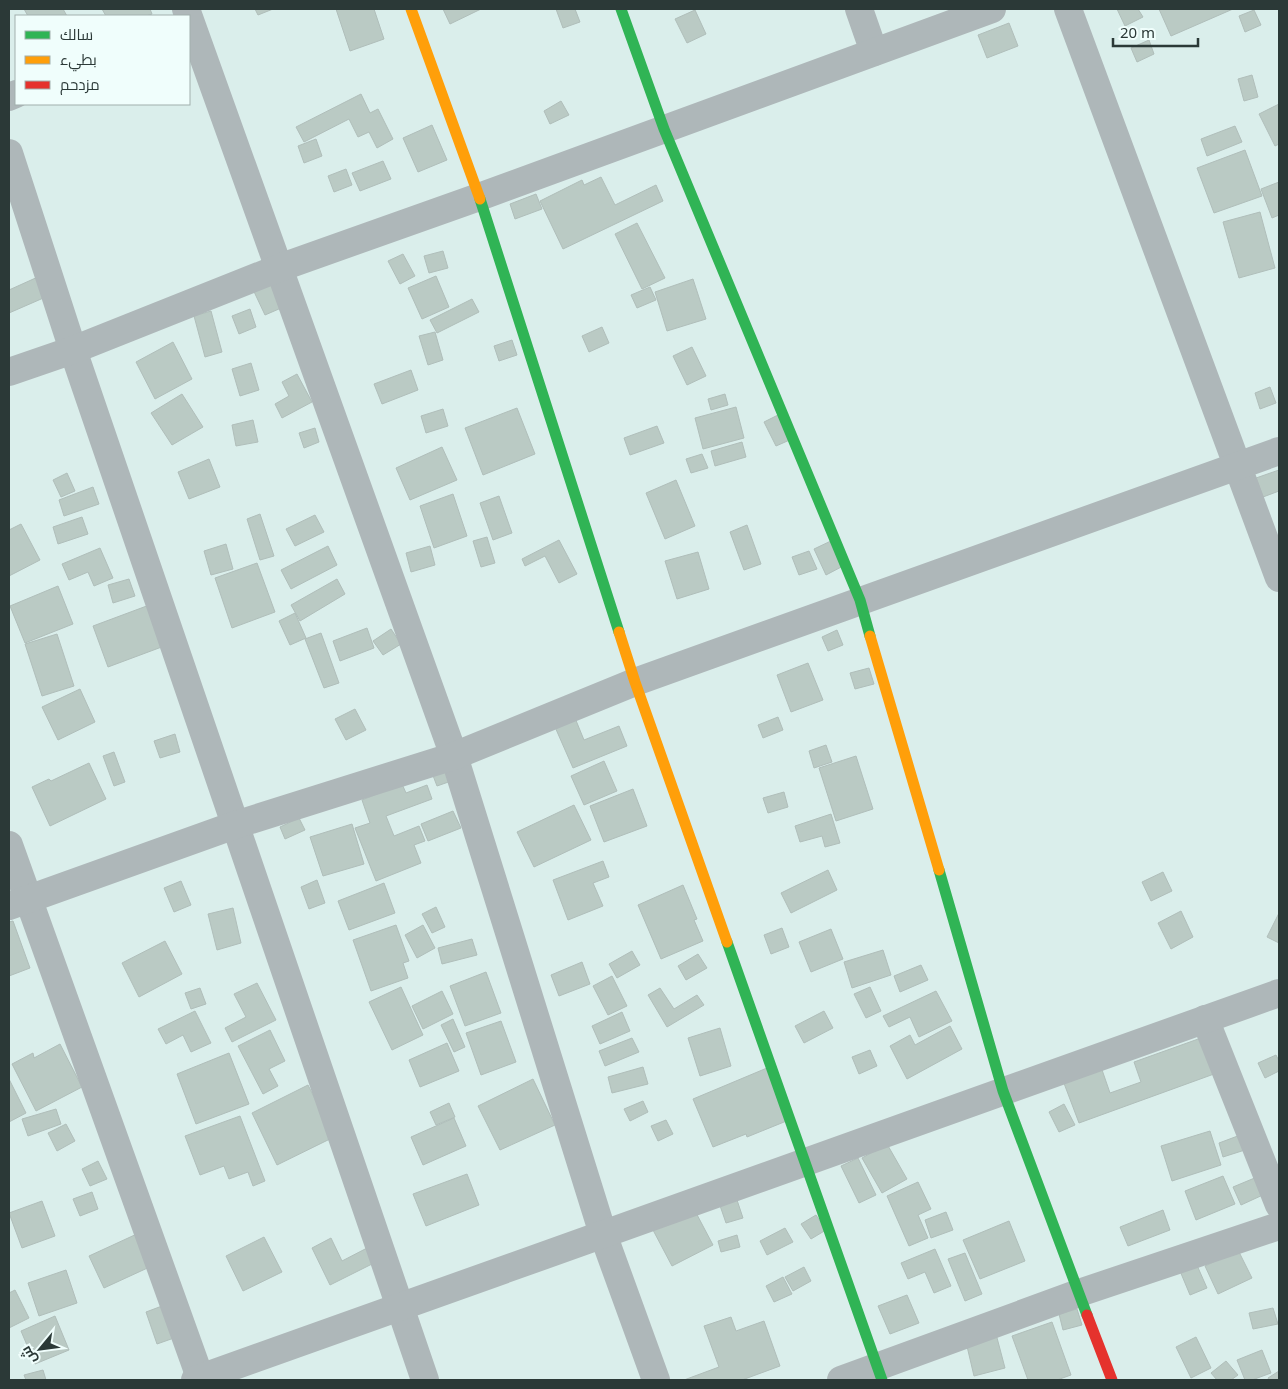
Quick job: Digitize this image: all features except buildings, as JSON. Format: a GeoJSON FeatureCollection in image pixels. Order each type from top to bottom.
{"type":"FeatureCollection","features":[{"type":"Feature","properties":{"kind":"street"},"geometry":{"type":"LineString","coordinates":[[411,9],[479,196],[635,682],[880,1374]]}},
{"type":"Feature","properties":{"kind":"street"},"geometry":{"type":"LineString","coordinates":[[621,9],[664,128],[860,600],[1003,1091],[1112,1380]]}},
{"type":"Feature","properties":{"kind":"street"},"geometry":{"type":"LineString","coordinates":[[859,9],[874,52]]}},
{"type":"Feature","properties":{"kind":"street"},"geometry":{"type":"LineString","coordinates":[[9,372],[73,350],[279,268],[992,9]]}},
{"type":"Feature","properties":{"kind":"street"},"geometry":{"type":"LineString","coordinates":[[1068,9],[1239,465],[1279,578]]}},
{"type":"Feature","properties":{"kind":"street"},"geometry":{"type":"LineString","coordinates":[[190,26],[193,39],[279,268],[454,756],[603,1234],[656,1380]]}},
{"type":"Feature","properties":{"kind":"street"},"geometry":{"type":"LineString","coordinates":[[9,153],[73,350],[425,1380]]}},
{"type":"Feature","properties":{"kind":"street"},"geometry":{"type":"LineString","coordinates":[[19,902],[235,825],[454,756],[635,682],[1279,451]]}},
{"type":"Feature","properties":{"kind":"street"},"geometry":{"type":"LineString","coordinates":[[9,845],[19,902],[199,1380],[1279,993]]}},
{"type":"Feature","properties":{"kind":"street"},"geometry":{"type":"LineString","coordinates":[[1205,1019],[1279,1206]]}},
{"type":"Feature","properties":{"kind":"street"},"geometry":{"type":"LineString","coordinates":[[841,1380],[880,1374],[1079,1293],[1279,1226]]}},
{"type":"Feature","properties":{"kind":"traffic: fast"},"geometry":{"type":"LineString","coordinates":[[621,9],[664,129],[860,600],[870,636]]}},
{"type":"Feature","properties":{"kind":"traffic: fast"},"geometry":{"type":"LineString","coordinates":[[480,199],[619,632]]}},
{"type":"Feature","properties":{"kind":"traffic: fast"},"geometry":{"type":"LineString","coordinates":[[939,870],[1003,1091],[1087,1315]]}},
{"type":"Feature","properties":{"kind":"traffic: fast"},"geometry":{"type":"LineString","coordinates":[[727,942],[882,1380]]}},
{"type":"Feature","properties":{"kind":"traffic: slow"},"geometry":{"type":"LineString","coordinates":[[411,9],[480,199]]}},
{"type":"Feature","properties":{"kind":"traffic: slow"},"geometry":{"type":"LineString","coordinates":[[619,632],[727,942]]}},
{"type":"Feature","properties":{"kind":"traffic: slow"},"geometry":{"type":"LineString","coordinates":[[870,636],[939,870]]}},
{"type":"Feature","properties":{"kind":"traffic: jam"},"geometry":{"type":"LineString","coordinates":[[1087,1315],[1112,1380]]}}]}
